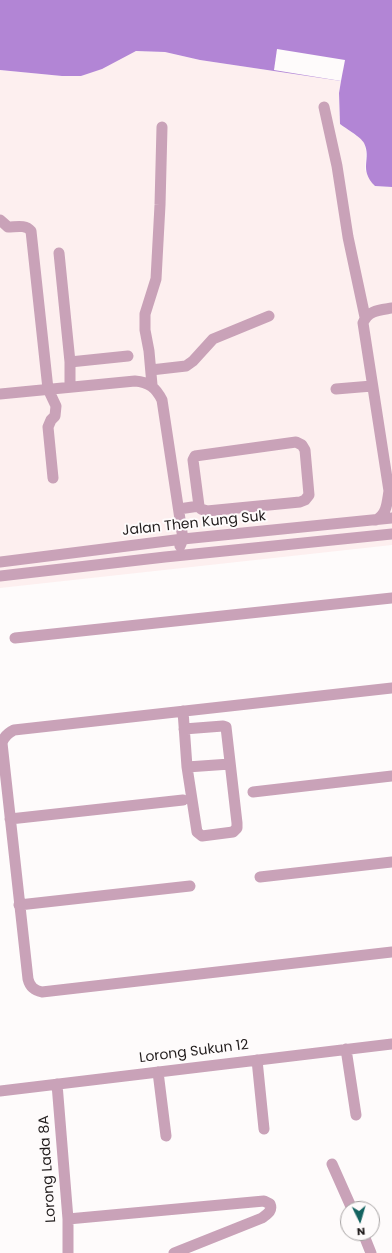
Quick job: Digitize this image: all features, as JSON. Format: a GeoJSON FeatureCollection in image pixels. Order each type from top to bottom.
{"type":"FeatureCollection","features":[{"type":"Feature","properties":{"kind":"street"},"geometry":{"type":"LineString","coordinates":[[324,108],[337,166],[348,237],[365,317],[363,323],[372,386],[386,438],[390,494],[383,519],[392,524]]}},
{"type":"Feature","properties":{"kind":"street"},"geometry":{"type":"LineString","coordinates":[[152,385],[149,351],[145,330],[145,314],[156,279],[162,127]]}},
{"type":"Feature","properties":{"kind":"street"},"geometry":{"type":"LineString","coordinates":[[0,220],[8,227],[22,226],[28,228],[30,231],[48,389],[56,406],[55,416],[51,420],[48,427],[53,478]]}},
{"type":"Feature","properties":{"kind":"street"},"geometry":{"type":"LineString","coordinates":[[59,253],[70,362],[70,387]]}},
{"type":"Feature","properties":{"kind":"street"},"geometry":{"type":"LineString","coordinates":[[365,317],[371,312],[392,308]]}},
{"type":"Feature","properties":{"kind":"street"},"geometry":{"type":"LineString","coordinates":[[151,370],[186,366],[193,361],[213,339],[269,316]]}},
{"type":"Feature","properties":{"kind":"street"},"geometry":{"type":"LineString","coordinates":[[70,362],[128,356]]}},
{"type":"Feature","properties":{"kind":"street"},"geometry":{"type":"LineString","coordinates":[[0,394],[135,381],[141,381],[152,385],[162,400],[183,539],[179,548],[165,557]]}},
{"type":"Feature","properties":{"kind":"street"},"geometry":{"type":"LineString","coordinates":[[336,390],[372,386]]}},
{"type":"Feature","properties":{"kind":"street"},"geometry":{"type":"LineString","coordinates":[[179,509],[199,506],[201,509],[207,511],[300,502],[305,500],[309,495],[304,447],[296,442],[195,456],[193,460],[199,506]]}},
{"type":"Feature","properties":{"kind":"street","name":"Jalan Then Kung Suk"},"geometry":{"type":"LineString","coordinates":[[0,562],[183,539],[383,519]]}},
{"type":"Feature","properties":{"kind":"street"},"geometry":{"type":"LineString","coordinates":[[0,576],[165,557],[392,534]]}},
{"type":"Feature","properties":{"kind":"street"},"geometry":{"type":"LineString","coordinates":[[183,539],[190,544],[212,552]]}},
{"type":"Feature","properties":{"kind":"street"},"geometry":{"type":"LineString","coordinates":[[15,638],[392,598]]}},
{"type":"Feature","properties":{"kind":"street"},"geometry":{"type":"LineString","coordinates":[[392,688],[14,730],[11,731],[2,743],[19,905],[29,983],[34,989],[42,992],[392,952]]}},
{"type":"Feature","properties":{"kind":"street"},"geometry":{"type":"LineString","coordinates":[[183,711],[184,729],[187,768],[196,831],[202,836],[233,832],[237,828],[226,727],[184,729]]}},
{"type":"Feature","properties":{"kind":"street"},"geometry":{"type":"LineString","coordinates":[[187,768],[230,764]]}},
{"type":"Feature","properties":{"kind":"street"},"geometry":{"type":"LineString","coordinates":[[253,792],[392,776]]}},
{"type":"Feature","properties":{"kind":"street"},"geometry":{"type":"LineString","coordinates":[[10,819],[183,800]]}},
{"type":"Feature","properties":{"kind":"street"},"geometry":{"type":"LineString","coordinates":[[260,877],[392,862]]}},
{"type":"Feature","properties":{"kind":"street"},"geometry":{"type":"LineString","coordinates":[[19,905],[190,886]]}},
{"type":"Feature","properties":{"kind":"street","name":"Lorong Sukun 12"},"geometry":{"type":"LineString","coordinates":[[0,1091],[392,1044]]}},
{"type":"Feature","properties":{"kind":"street"},"geometry":{"type":"LineString","coordinates":[[346,1049],[356,1115]]}},
{"type":"Feature","properties":{"kind":"street"},"geometry":{"type":"LineString","coordinates":[[257,1060],[264,1129]]}},
{"type":"Feature","properties":{"kind":"street"},"geometry":{"type":"LineString","coordinates":[[158,1072],[166,1136]]}},
{"type":"Feature","properties":{"kind":"street","name":"Lorong Lada 8A"},"geometry":{"type":"LineString","coordinates":[[57,1084],[68,1219],[68,1253]]}},
{"type":"Feature","properties":{"kind":"street"},"geometry":{"type":"LineString","coordinates":[[332,1164],[348,1201]]}},
{"type":"Feature","properties":{"kind":"street"},"geometry":{"type":"LineString","coordinates":[[68,1219],[264,1201],[270,1204],[272,1208],[262,1218],[174,1253]]}},
{"type":"Feature","properties":{"kind":"street"},"geometry":{"type":"LineString","coordinates":[[366,1241],[371,1253]]}},
{"type":"Feature","properties":{"kind":"shaded area"},"geometry":{"type":"Polygon","coordinates":[[[0,0],[392,0],[392,187],[375,186],[370,180],[366,169],[367,154],[364,143],[356,135],[340,124],[339,93],[341,81],[200,60],[165,52],[136,51],[102,69],[81,76],[62,76],[0,70],[0,0]]]}},
{"type":"Feature","properties":{"kind":"shaded area"},"geometry":{"type":"Polygon","coordinates":[[[136,51],[165,52],[200,60],[341,81],[339,93],[340,124],[364,141],[366,152],[365,170],[375,186],[392,187],[392,545],[0,588],[0,70],[62,76],[81,76],[136,51]]]}},
{"type":"Feature","properties":{"kind":"pier"},"geometry":{"type":"Polygon","coordinates":[[[277,49],[345,60],[341,81],[274,70],[277,49]]]}}]}
